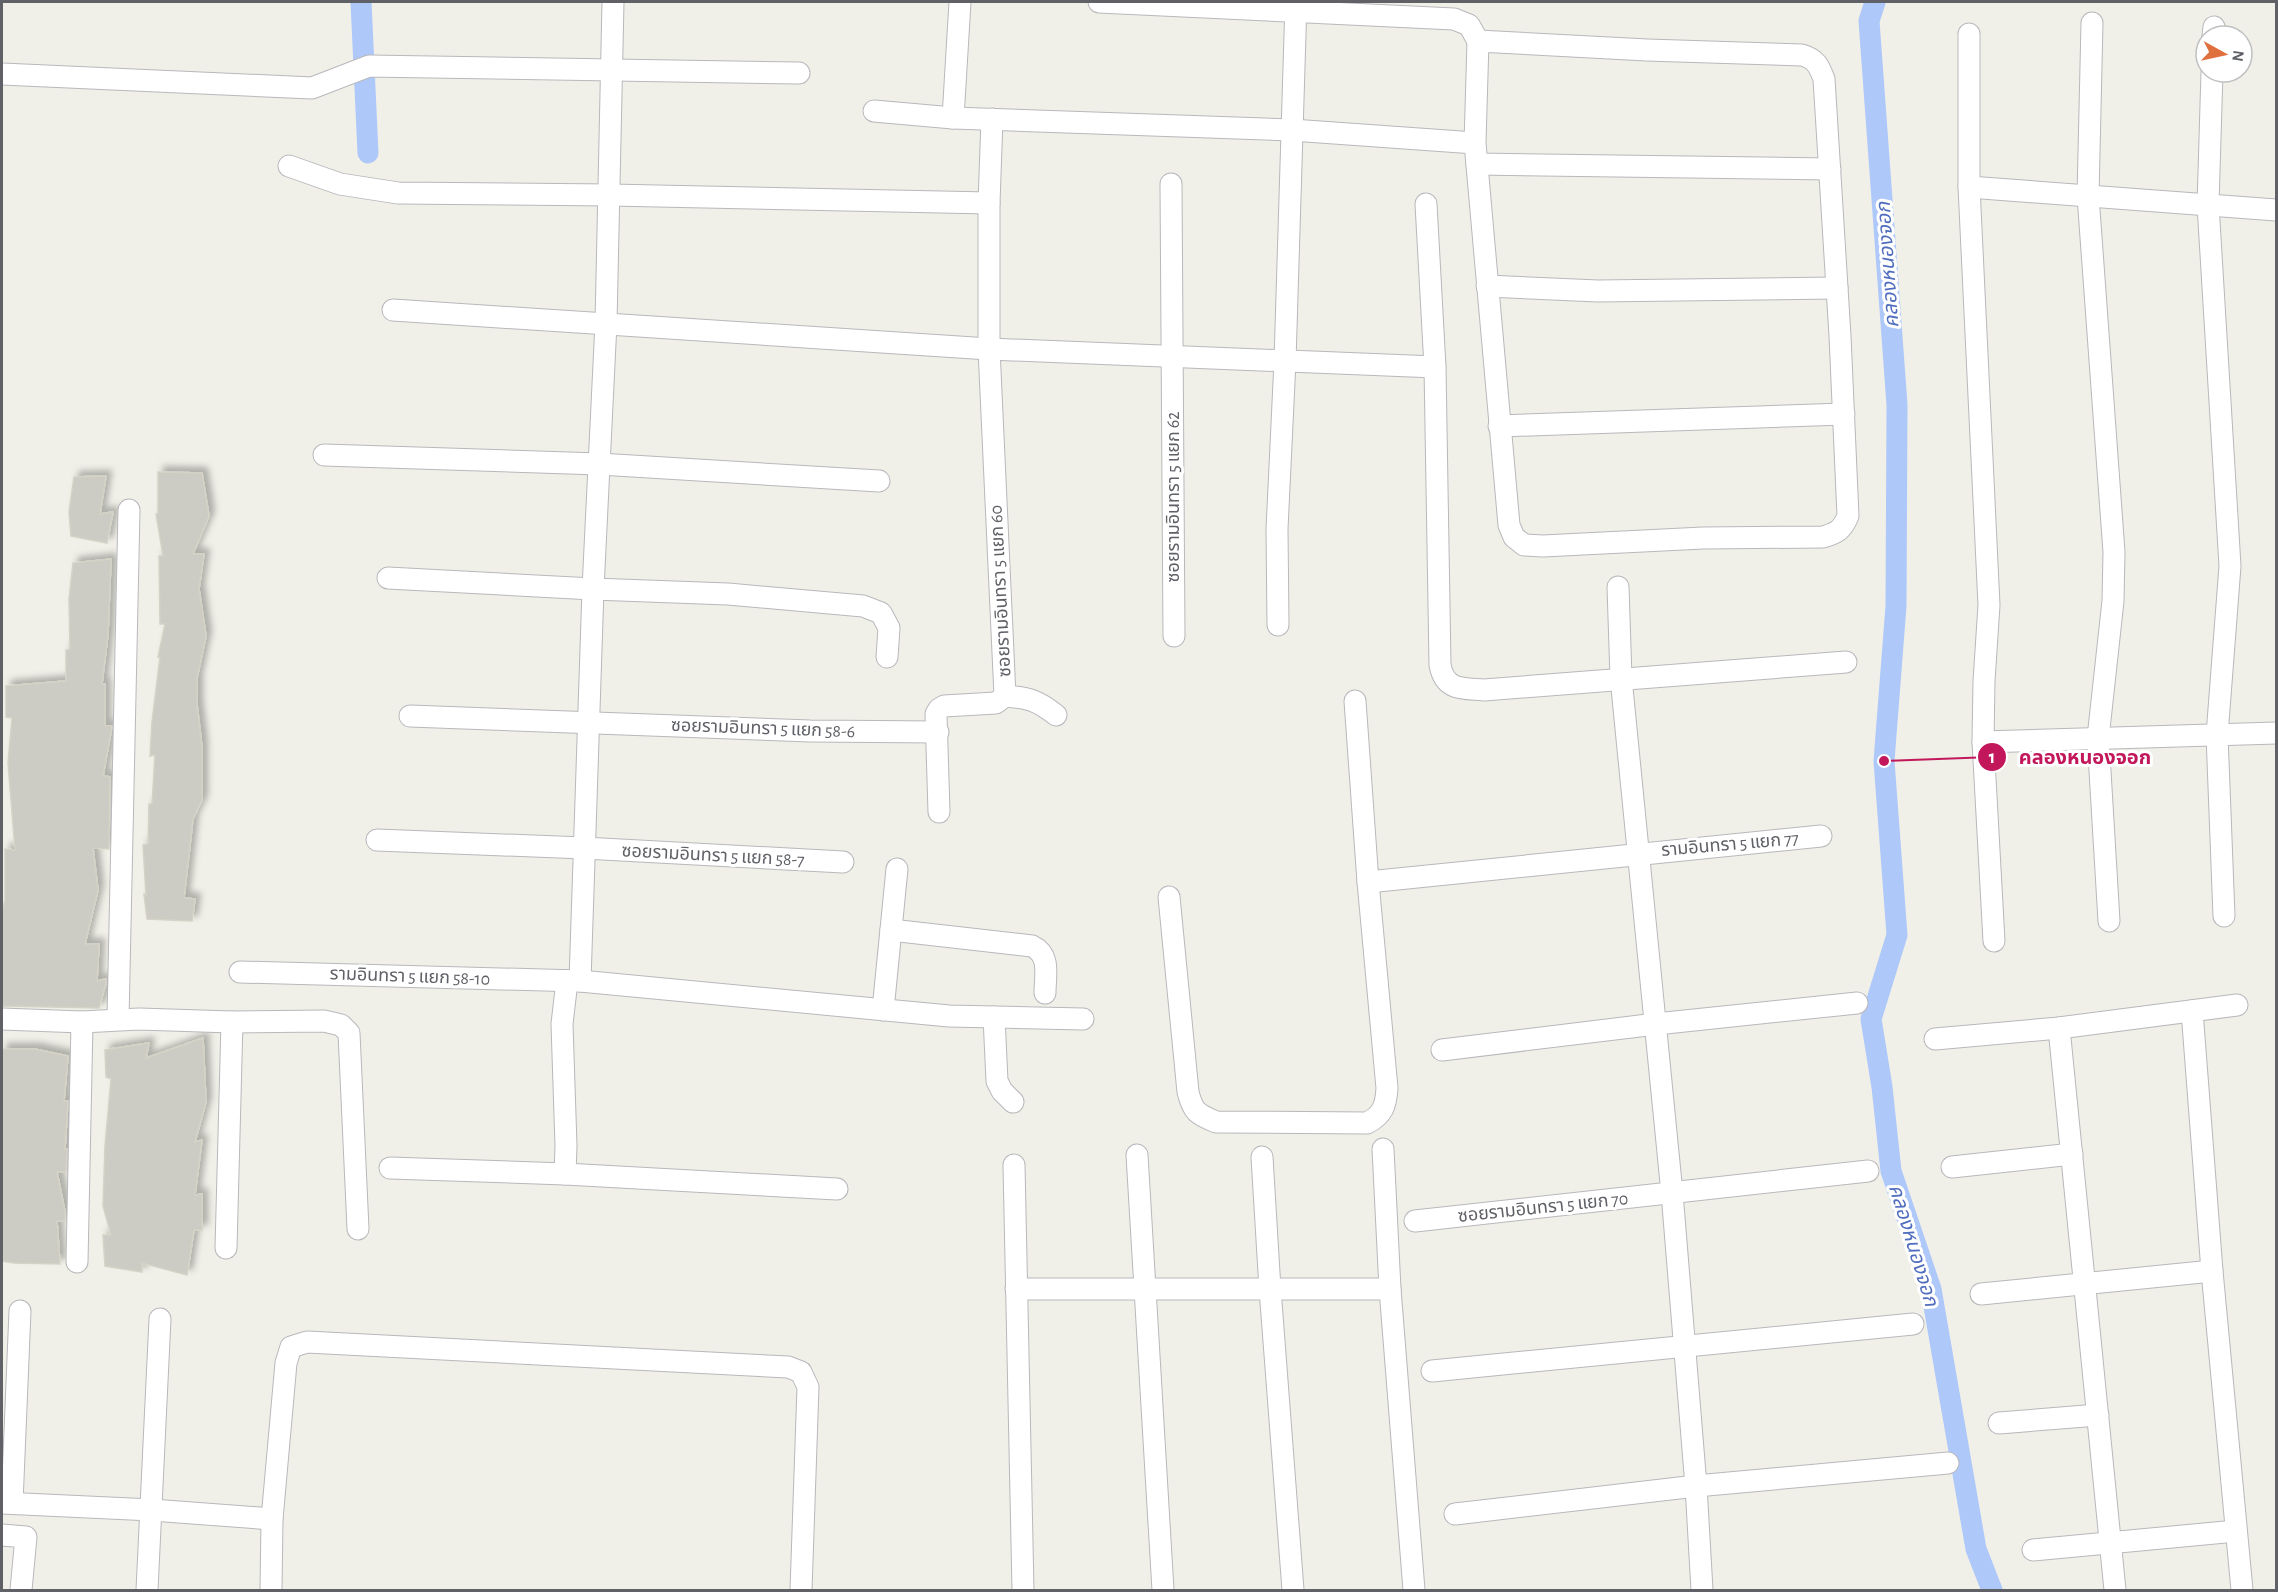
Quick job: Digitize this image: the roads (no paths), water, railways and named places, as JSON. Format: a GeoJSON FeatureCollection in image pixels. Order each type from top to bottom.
{"type":"FeatureCollection","features":[{"type":"Feature","properties":{"kind":"street"},"geometry":{"type":"LineString","coordinates":[[565,1174],[562,1024],[574,981],[584,848],[593,590],[606,323],[613,2]]}},
{"type":"Feature","properties":{"kind":"street"},"geometry":{"type":"LineString","coordinates":[[953,118],[960,2]]}},
{"type":"Feature","properties":{"kind":"street"},"geometry":{"type":"LineString","coordinates":[[1099,2],[1296,6],[1454,19],[1469,25],[1478,41],[1476,153],[1509,525],[1514,537],[1524,545],[1543,546],[1703,537],[1823,537],[1835,534],[1842,529],[1848,516],[1844,414],[1824,79],[1818,65],[1812,58],[1802,55],[1478,41]]}},
{"type":"Feature","properties":{"kind":"street"},"geometry":{"type":"LineString","coordinates":[[1278,625],[1276,550],[1285,361],[1296,6]]}},
{"type":"Feature","properties":{"kind":"street"},"geometry":{"type":"LineString","coordinates":[[2092,23],[2088,196],[2114,552],[2113,601],[2098,738],[2109,921]]}},
{"type":"Feature","properties":{"kind":"street"},"geometry":{"type":"LineString","coordinates":[[1969,34],[1969,187],[1989,594],[1983,742],[1994,941]]}},
{"type":"Feature","properties":{"kind":"street"},"geometry":{"type":"LineString","coordinates":[[2,74],[312,88],[369,66],[799,73]]}},
{"type":"Feature","properties":{"kind":"street"},"geometry":{"type":"LineString","coordinates":[[2212,84],[2208,205],[2230,567],[2217,735],[2224,916]]}},
{"type":"Feature","properties":{"kind":"street"},"geometry":{"type":"LineString","coordinates":[[874,111],[953,118],[1292,130],[1476,153],[1830,169]]}},
{"type":"Feature","properties":{"kind":"street","name":"ซอยรามอินทรา 5 แยก 60"},"geometry":{"type":"LineString","coordinates":[[939,812],[936,714],[944,706],[996,703],[1005,696],[989,349],[989,203],[992,119]]}},
{"type":"Feature","properties":{"kind":"street"},"geometry":{"type":"LineString","coordinates":[[288,166],[340,184],[398,193],[989,203]]}},
{"type":"Feature","properties":{"kind":"street","name":"ซอยรามอินทรา 5 แยก 62"},"geometry":{"type":"LineString","coordinates":[[1171,184],[1174,636]]}},
{"type":"Feature","properties":{"kind":"street"},"geometry":{"type":"LineString","coordinates":[[1969,187],[2277,210]]}},
{"type":"Feature","properties":{"kind":"street"},"geometry":{"type":"LineString","coordinates":[[1426,204],[1435,367],[1442,677],[1449,684],[1461,688],[1484,690],[1846,662]]}},
{"type":"Feature","properties":{"kind":"street"},"geometry":{"type":"LineString","coordinates":[[1487,286],[1598,291],[1837,288]]}},
{"type":"Feature","properties":{"kind":"street"},"geometry":{"type":"LineString","coordinates":[[393,310],[989,349],[1435,367]]}},
{"type":"Feature","properties":{"kind":"street"},"geometry":{"type":"LineString","coordinates":[[1499,426],[1844,414]]}},
{"type":"Feature","properties":{"kind":"street"},"geometry":{"type":"LineString","coordinates":[[324,455],[599,464],[879,481]]}},
{"type":"Feature","properties":{"kind":"street"},"geometry":{"type":"LineString","coordinates":[[118,1019],[129,510]]}},
{"type":"Feature","properties":{"kind":"street"},"geometry":{"type":"LineString","coordinates":[[388,578],[593,590],[728,594],[863,606],[881,613],[889,628],[887,657]]}},
{"type":"Feature","properties":{"kind":"street"},"geometry":{"type":"LineString","coordinates":[[1618,587],[1621,678],[1672,1193],[1696,1486],[1702,1590]]}},
{"type":"Feature","properties":{"kind":"street"},"geometry":{"type":"LineString","coordinates":[[1005,696],[1028,698],[1041,703],[1056,715]]}},
{"type":"Feature","properties":{"kind":"street"},"geometry":{"type":"LineString","coordinates":[[1169,897],[1188,1092],[1192,1108],[1201,1116],[1216,1122],[1367,1123],[1378,1117],[1383,1109],[1387,1088],[1368,882],[1355,701]]}},
{"type":"Feature","properties":{"kind":"street","name":"ซอยรามอินทรา 5 แยก 58-6"},"geometry":{"type":"LineString","coordinates":[[410,716],[810,731],[938,732]]}},
{"type":"Feature","properties":{"kind":"street"},"geometry":{"type":"LineString","coordinates":[[1983,742],[2277,733]]}},
{"type":"Feature","properties":{"kind":"street","name":"รามอินทรา 5 แยก 77"},"geometry":{"type":"LineString","coordinates":[[1368,882],[1821,836]]}},
{"type":"Feature","properties":{"kind":"street","name":"ซอยรามอินทรา 5 แยก 58-7"},"geometry":{"type":"LineString","coordinates":[[377,840],[843,862]]}},
{"type":"Feature","properties":{"kind":"street"},"geometry":{"type":"LineString","coordinates":[[883,1010],[897,869]]}},
{"type":"Feature","properties":{"kind":"street"},"geometry":{"type":"LineString","coordinates":[[891,930],[1032,946],[1040,950],[1046,960],[1045,993]]}},
{"type":"Feature","properties":{"kind":"street","name":"รามอินทรา 5 แยก 58-10"},"geometry":{"type":"LineString","coordinates":[[240,972],[574,981],[949,1016],[1083,1019]]}},
{"type":"Feature","properties":{"kind":"street"},"geometry":{"type":"LineString","coordinates":[[1442,1050],[1857,1003]]}},
{"type":"Feature","properties":{"kind":"street"},"geometry":{"type":"LineString","coordinates":[[1935,1039],[2059,1028],[2237,1005]]}},
{"type":"Feature","properties":{"kind":"street"},"geometry":{"type":"LineString","coordinates":[[2192,1011],[2212,1271],[2242,1590]]}},
{"type":"Feature","properties":{"kind":"street"},"geometry":{"type":"LineString","coordinates":[[994,1017],[998,1081],[1002,1091],[1013,1102]]}},
{"type":"Feature","properties":{"kind":"street"},"geometry":{"type":"LineString","coordinates":[[2,1019],[82,1022],[118,1019],[232,1022],[324,1021],[341,1025],[349,1033],[358,1229]]}},
{"type":"Feature","properties":{"kind":"street"},"geometry":{"type":"LineString","coordinates":[[77,1262],[82,1022]]}},
{"type":"Feature","properties":{"kind":"street"},"geometry":{"type":"LineString","coordinates":[[226,1248],[232,1022]]}},
{"type":"Feature","properties":{"kind":"street"},"geometry":{"type":"LineString","coordinates":[[2059,1028],[2115,1590]]}},
{"type":"Feature","properties":{"kind":"street"},"geometry":{"type":"LineString","coordinates":[[1383,1149],[1390,1289],[1414,1590]]}},
{"type":"Feature","properties":{"kind":"street"},"geometry":{"type":"LineString","coordinates":[[1952,1167],[2072,1154]]}},
{"type":"Feature","properties":{"kind":"street"},"geometry":{"type":"LineString","coordinates":[[1137,1155],[1163,1590]]}},
{"type":"Feature","properties":{"kind":"street"},"geometry":{"type":"LineString","coordinates":[[1262,1157],[1293,1590]]}},
{"type":"Feature","properties":{"kind":"street"},"geometry":{"type":"LineString","coordinates":[[1014,1165],[1023,1590]]}},
{"type":"Feature","properties":{"kind":"street"},"geometry":{"type":"LineString","coordinates":[[390,1168],[565,1174],[837,1189]]}},
{"type":"Feature","properties":{"kind":"street","name":"ซอยรามอินทรา 5 แยก 70"},"geometry":{"type":"LineString","coordinates":[[1415,1221],[1868,1171]]}},
{"type":"Feature","properties":{"kind":"street"},"geometry":{"type":"LineString","coordinates":[[1981,1294],[2212,1271]]}},
{"type":"Feature","properties":{"kind":"street"},"geometry":{"type":"LineString","coordinates":[[1017,1289],[1390,1289]]}},
{"type":"Feature","properties":{"kind":"street"},"geometry":{"type":"LineString","coordinates":[[20,1311],[7,1503],[272,1519]]}},
{"type":"Feature","properties":{"kind":"street"},"geometry":{"type":"LineString","coordinates":[[147,1590],[160,1319]]}},
{"type":"Feature","properties":{"kind":"street"},"geometry":{"type":"LineString","coordinates":[[1432,1371],[1913,1324]]}},
{"type":"Feature","properties":{"kind":"street"},"geometry":{"type":"LineString","coordinates":[[271,1590],[272,1519],[286,1363],[291,1347],[308,1342],[788,1366],[801,1372],[808,1387],[801,1590]]}},
{"type":"Feature","properties":{"kind":"street"},"geometry":{"type":"LineString","coordinates":[[2000,1423],[2098,1415]]}},
{"type":"Feature","properties":{"kind":"street"},"geometry":{"type":"LineString","coordinates":[[1455,1514],[1696,1486],[1948,1463]]}},
{"type":"Feature","properties":{"kind":"street"},"geometry":{"type":"LineString","coordinates":[[2033,1550],[2236,1531]]}},
{"type":"Feature","properties":{"kind":"street"},"geometry":{"type":"LineString","coordinates":[[2,1535],[26,1537],[21,1590]]}},
{"type":"Feature","properties":{"kind":"waterway"},"geometry":{"type":"LineString","coordinates":[[361,2],[368,153]]}},
{"type":"Feature","properties":{"kind":"waterway","name":"คลองหนองจอก"},"geometry":{"type":"LineString","coordinates":[[1875,2],[1869,21],[1897,405],[1896,606],[1884,761],[1897,935],[1871,1019],[1882,1087],[1891,1171],[1931,1289],[1976,1549],[1992,1590]]}},
{"type":"Feature","properties":{"kind":"place","name":"คลองหนองจอก"},"geometry":{"type":"Point","coordinates":[1884,761]}}]}
